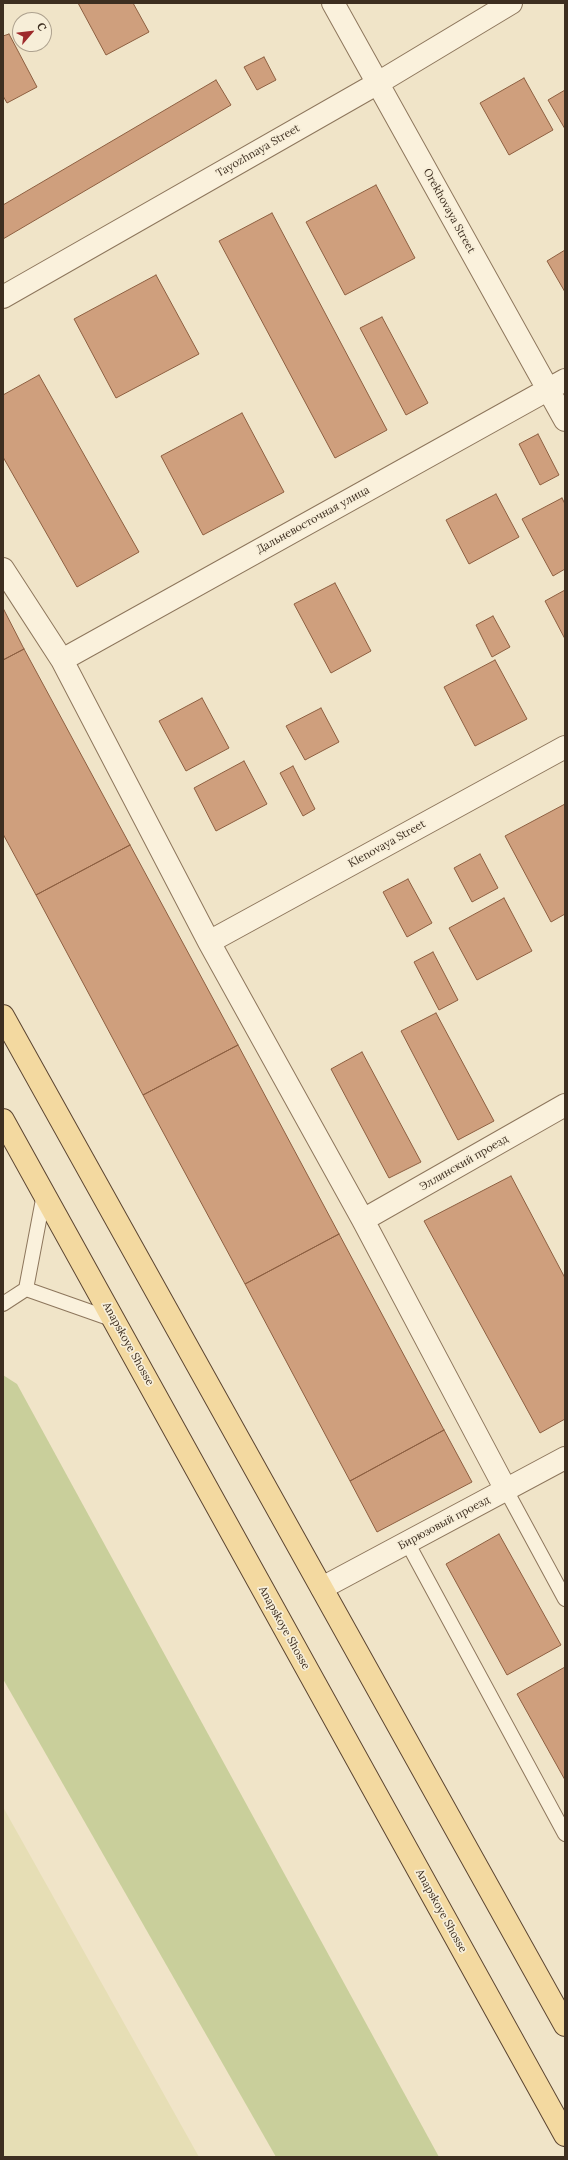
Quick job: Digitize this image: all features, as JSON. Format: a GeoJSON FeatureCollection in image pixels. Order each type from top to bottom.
{"type":"FeatureCollection","features":[{"type":"Feature","properties":{"kind":"main road"},"geometry":{"type":"LineString","coordinates":[[3,1016],[565,2025]]}},
{"type":"Feature","properties":{"kind":"main road","name":"Anapskoye Shosse"},"geometry":{"type":"LineString","coordinates":[[3,1120],[565,2135]]}},
{"type":"Feature","properties":{"kind":"street","name":"Orekhovaya Street"},"geometry":{"type":"LineString","coordinates":[[333,3],[378,83],[557,385],[565,420]]}},
{"type":"Feature","properties":{"kind":"street","name":"Tayozhnaya Street"},"geometry":{"type":"LineString","coordinates":[[3,298],[378,83],[511,3]]}},
{"type":"Feature","properties":{"kind":"street","name":"Дальневосточная улица"},"geometry":{"type":"LineString","coordinates":[[62,660],[557,385]]}},
{"type":"Feature","properties":{"kind":"street"},"geometry":{"type":"LineString","coordinates":[[3,568],[62,660],[209,942],[363,1220],[506,1490]]}},
{"type":"Feature","properties":{"kind":"street","name":"Klenovaya Street"},"geometry":{"type":"LineString","coordinates":[[209,942],[565,747]]}},
{"type":"Feature","properties":{"kind":"street","name":"Эллинский проезд"},"geometry":{"type":"LineString","coordinates":[[363,1220],[565,1105]]}},
{"type":"Feature","properties":{"kind":"street","name":"Бирюзовый проезд"},"geometry":{"type":"LineString","coordinates":[[322,1588],[565,1458]]}},
{"type":"Feature","properties":{"kind":"lane"},"geometry":{"type":"LineString","coordinates":[[3,1304],[26,1289],[44,1194]]}},
{"type":"Feature","properties":{"kind":"lane"},"geometry":{"type":"LineString","coordinates":[[26,1289],[114,1320]]}},
{"type":"Feature","properties":{"kind":"lane"},"geometry":{"type":"LineString","coordinates":[[506,1490],[565,1599]]}},
{"type":"Feature","properties":{"kind":"lane"},"geometry":{"type":"LineString","coordinates":[[407,1542],[565,1834]]}},
{"type":"Feature","properties":{"kind":"shaded area"},"geometry":{"type":"Polygon","coordinates":[[[3,1807],[199,2157],[3,2157],[3,1807]]]}},
{"type":"Feature","properties":{"kind":"green space"},"geometry":{"type":"Polygon","coordinates":[[[3,1375],[17,1384],[439,2157],[276,2157],[3,1679],[3,1375]]]}},
{"type":"Feature","properties":{"kind":"building"},"geometry":{"type":"Polygon","coordinates":[[[78,3],[133,3],[149,32],[106,55],[78,3]]]}},
{"type":"Feature","properties":{"kind":"building"},"geometry":{"type":"Polygon","coordinates":[[[9,34],[12,40],[12,52],[19,52],[37,87],[7,103],[3,96],[3,36],[9,34]]]}},
{"type":"Feature","properties":{"kind":"building"},"geometry":{"type":"Polygon","coordinates":[[[264,57],[276,80],[257,90],[244,67],[264,57]]]}},
{"type":"Feature","properties":{"kind":"building"},"geometry":{"type":"Polygon","coordinates":[[[524,78],[553,130],[509,155],[480,103],[524,78]]]}},
{"type":"Feature","properties":{"kind":"building"},"geometry":{"type":"Polygon","coordinates":[[[216,80],[231,105],[3,239],[3,205],[216,80]]]}},
{"type":"Feature","properties":{"kind":"building"},"geometry":{"type":"Polygon","coordinates":[[[565,90],[565,129],[548,100],[565,90]]]}},
{"type":"Feature","properties":{"kind":"building"},"geometry":{"type":"Polygon","coordinates":[[[376,185],[415,258],[345,295],[306,222],[376,185]]]}},
{"type":"Feature","properties":{"kind":"building"},"geometry":{"type":"Polygon","coordinates":[[[272,213],[387,430],[335,458],[219,241],[272,213]]]}},
{"type":"Feature","properties":{"kind":"building"},"geometry":{"type":"Polygon","coordinates":[[[565,250],[565,292],[547,261],[565,250]]]}},
{"type":"Feature","properties":{"kind":"building"},"geometry":{"type":"Polygon","coordinates":[[[156,275],[199,354],[116,398],[74,319],[156,275]]]}},
{"type":"Feature","properties":{"kind":"building"},"geometry":{"type":"Polygon","coordinates":[[[382,317],[428,403],[406,415],[360,328],[382,317]]]}},
{"type":"Feature","properties":{"kind":"building"},"geometry":{"type":"Polygon","coordinates":[[[39,375],[139,552],[77,587],[3,457],[3,395],[39,375]]]}},
{"type":"Feature","properties":{"kind":"building"},"geometry":{"type":"Polygon","coordinates":[[[242,413],[284,492],[203,535],[161,456],[242,413]]]}},
{"type":"Feature","properties":{"kind":"building"},"geometry":{"type":"Polygon","coordinates":[[[538,434],[559,475],[540,485],[519,444],[538,434]]]}},
{"type":"Feature","properties":{"kind":"building"},"geometry":{"type":"Polygon","coordinates":[[[496,494],[519,537],[469,564],[446,520],[496,494]]]}},
{"type":"Feature","properties":{"kind":"building"},"geometry":{"type":"Polygon","coordinates":[[[562,498],[565,504],[565,569],[553,576],[522,519],[562,498]]]}},
{"type":"Feature","properties":{"kind":"building"},"geometry":{"type":"Polygon","coordinates":[[[335,583],[371,651],[331,673],[294,604],[335,583]]]}},
{"type":"Feature","properties":{"kind":"building"},"geometry":{"type":"Polygon","coordinates":[[[565,590],[565,639],[545,601],[565,590]]]}},
{"type":"Feature","properties":{"kind":"building"},"geometry":{"type":"Polygon","coordinates":[[[3,608],[24,649],[3,660],[3,608]]]}},
{"type":"Feature","properties":{"kind":"building"},"geometry":{"type":"Polygon","coordinates":[[[493,616],[510,647],[492,657],[476,625],[493,616]]]}},
{"type":"Feature","properties":{"kind":"building"},"geometry":{"type":"Polygon","coordinates":[[[24,649],[130,845],[36,895],[3,834],[3,660],[24,649]]]}},
{"type":"Feature","properties":{"kind":"building"},"geometry":{"type":"Polygon","coordinates":[[[495,660],[527,719],[475,746],[444,687],[495,660]]]}},
{"type":"Feature","properties":{"kind":"building"},"geometry":{"type":"Polygon","coordinates":[[[202,698],[229,748],[186,771],[159,721],[202,698]]]}},
{"type":"Feature","properties":{"kind":"building"},"geometry":{"type":"Polygon","coordinates":[[[321,708],[339,742],[305,760],[286,726],[321,708]]]}},
{"type":"Feature","properties":{"kind":"building"},"geometry":{"type":"Polygon","coordinates":[[[244,761],[267,804],[216,831],[194,788],[244,761]]]}},
{"type":"Feature","properties":{"kind":"building"},"geometry":{"type":"Polygon","coordinates":[[[293,766],[315,809],[303,816],[280,773],[293,766]]]}},
{"type":"Feature","properties":{"kind":"building"},"geometry":{"type":"Polygon","coordinates":[[[565,804],[565,914],[551,922],[505,836],[565,804]]]}},
{"type":"Feature","properties":{"kind":"building"},"geometry":{"type":"Polygon","coordinates":[[[130,845],[238,1045],[143,1095],[36,895],[130,845]]]}},
{"type":"Feature","properties":{"kind":"building"},"geometry":{"type":"Polygon","coordinates":[[[480,854],[498,888],[472,902],[454,868],[480,854]]]}},
{"type":"Feature","properties":{"kind":"building"},"geometry":{"type":"Polygon","coordinates":[[[408,879],[432,923],[407,937],[383,892],[408,879]]]}},
{"type":"Feature","properties":{"kind":"building"},"geometry":{"type":"Polygon","coordinates":[[[504,898],[532,951],[477,980],[449,928],[504,898]]]}},
{"type":"Feature","properties":{"kind":"building"},"geometry":{"type":"Polygon","coordinates":[[[433,952],[458,1000],[439,1010],[414,962],[433,952]]]}},
{"type":"Feature","properties":{"kind":"building"},"geometry":{"type":"Polygon","coordinates":[[[436,1013],[494,1121],[458,1140],[401,1031],[436,1013]]]}},
{"type":"Feature","properties":{"kind":"building"},"geometry":{"type":"Polygon","coordinates":[[[238,1045],[339,1234],[245,1284],[143,1095],[238,1045]]]}},
{"type":"Feature","properties":{"kind":"building"},"geometry":{"type":"Polygon","coordinates":[[[362,1052],[421,1162],[389,1178],[331,1069],[362,1052]]]}},
{"type":"Feature","properties":{"kind":"building"},"geometry":{"type":"Polygon","coordinates":[[[511,1176],[565,1278],[565,1419],[540,1433],[424,1221],[511,1176]]]}},
{"type":"Feature","properties":{"kind":"building"},"geometry":{"type":"Polygon","coordinates":[[[339,1234],[444,1430],[350,1481],[245,1284],[339,1234]]]}},
{"type":"Feature","properties":{"kind":"building"},"geometry":{"type":"Polygon","coordinates":[[[444,1430],[472,1482],[377,1532],[350,1481],[444,1430]]]}},
{"type":"Feature","properties":{"kind":"building"},"geometry":{"type":"Polygon","coordinates":[[[499,1534],[561,1645],[507,1675],[446,1564],[499,1534]]]}},
{"type":"Feature","properties":{"kind":"building"},"geometry":{"type":"Polygon","coordinates":[[[565,1667],[565,1780],[517,1694],[565,1667]]]}}]}
